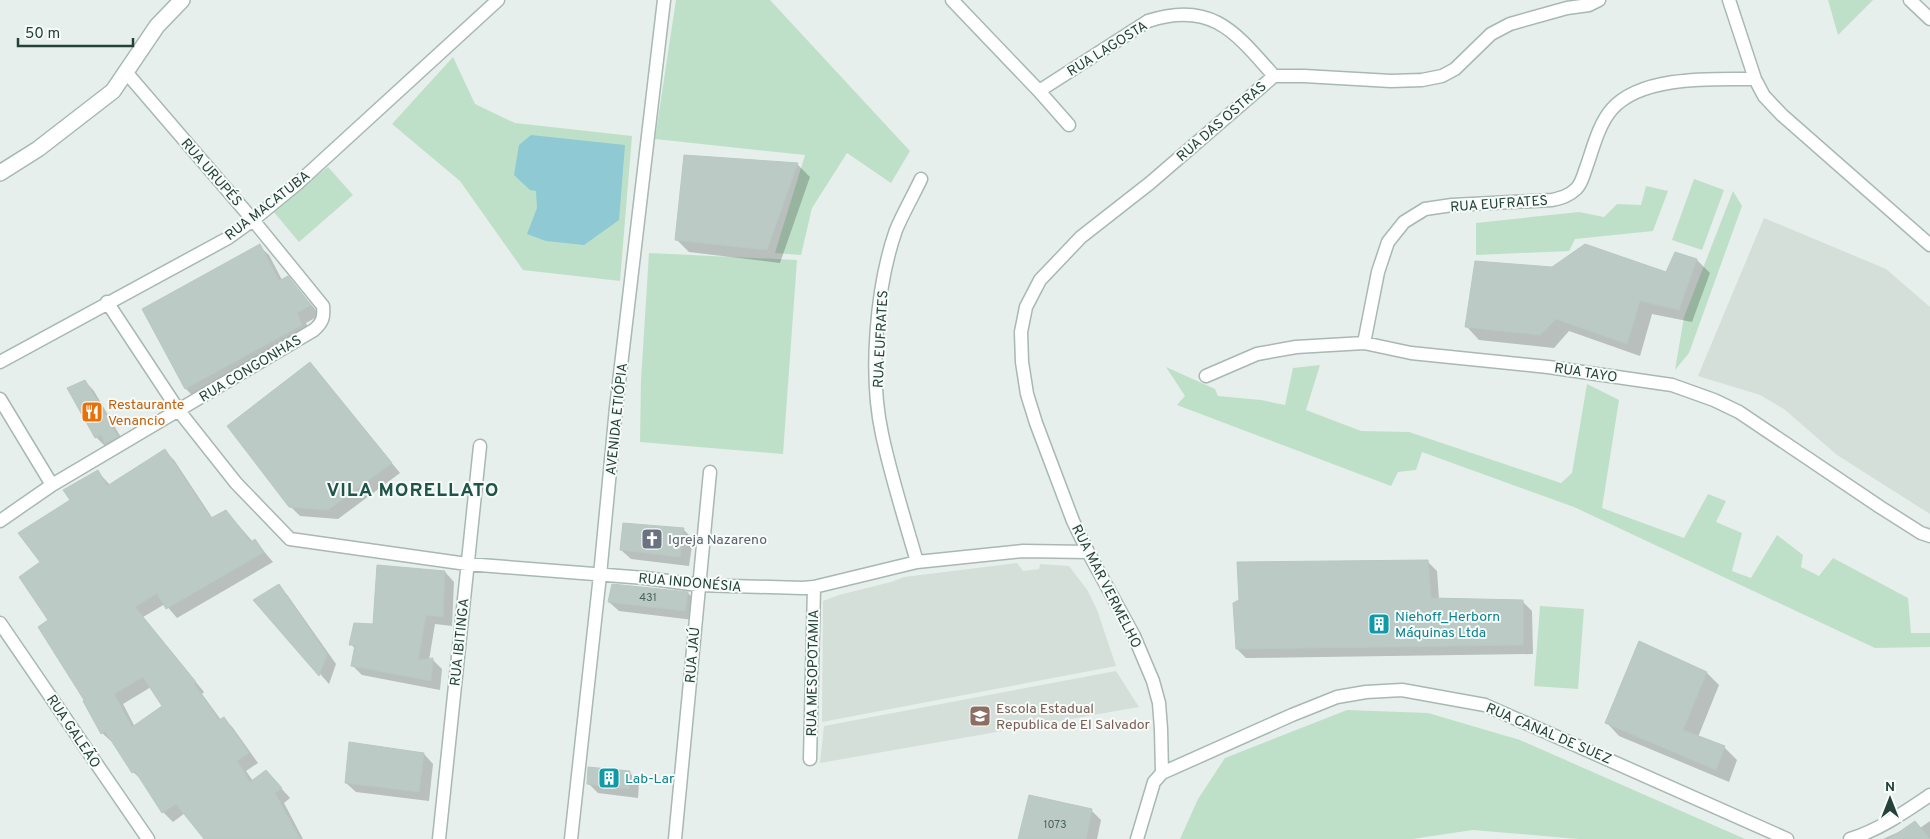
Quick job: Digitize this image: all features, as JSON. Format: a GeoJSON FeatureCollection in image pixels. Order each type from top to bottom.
{"type":"FeatureCollection","features":[{"type":"Feature","properties":{"kind":"street"},"geometry":{"type":"LineString","coordinates":[[0,173],[38,149],[113,91],[124,71],[157,26],[182,0]]}},
{"type":"Feature","properties":{"kind":"street","name":"RUA MACATUBA"},"geometry":{"type":"LineString","coordinates":[[0,362],[107,302],[228,238],[253,220],[305,177],[498,0]]}},
{"type":"Feature","properties":{"kind":"street","name":"AVENIDA ETIÓPIA"},"geometry":{"type":"LineString","coordinates":[[571,839],[616,408],[664,0]]}},
{"type":"Feature","properties":{"kind":"street"},"geometry":{"type":"LineString","coordinates":[[952,0],[1069,125]]}},
{"type":"Feature","properties":{"kind":"street","name":"RUA DAS OSTRAS"},"geometry":{"type":"LineString","coordinates":[[1021,332],[1026,307],[1040,280],[1081,237],[1150,183],[1274,76],[1391,81],[1422,80],[1442,76],[1455,69],[1491,34],[1510,24],[1564,4],[1589,5],[1599,0]]}},
{"type":"Feature","properties":{"kind":"street"},"geometry":{"type":"LineString","coordinates":[[1729,0],[1755,79],[1764,96],[1782,115],[1930,245]]}},
{"type":"Feature","properties":{"kind":"street"},"geometry":{"type":"LineString","coordinates":[[1910,0],[1930,19]]}},
{"type":"Feature","properties":{"kind":"street","name":"RUA LAGOSTA"},"geometry":{"type":"LineString","coordinates":[[1039,91],[1148,21],[1164,15],[1179,13],[1193,13],[1208,17],[1226,26],[1274,76]]}},
{"type":"Feature","properties":{"kind":"street","name":"RUA URUPÉS"},"geometry":{"type":"LineString","coordinates":[[124,71],[253,220],[323,306],[324,317],[321,324]]}},
{"type":"Feature","properties":{"kind":"street","name":"RUA EUFRATES"},"geometry":{"type":"LineString","coordinates":[[1364,343],[1378,272],[1388,242],[1404,222],[1425,209],[1452,205],[1552,200],[1566,196],[1581,183],[1602,125],[1612,108],[1632,94],[1657,85],[1695,79],[1755,79]]}},
{"type":"Feature","properties":{"kind":"street","name":"RUA EUFRATES"},"geometry":{"type":"LineString","coordinates":[[917,562],[882,433],[875,389],[878,314],[886,262],[897,228],[921,179]]}},
{"type":"Feature","properties":{"kind":"street"},"geometry":{"type":"LineString","coordinates":[[107,302],[178,411]]}},
{"type":"Feature","properties":{"kind":"street","name":"RUA CONGONHAS"},"geometry":{"type":"LineString","coordinates":[[0,521],[52,485],[314,330],[321,324]]}},
{"type":"Feature","properties":{"kind":"street","name":"RUA MAR VERMELHO"},"geometry":{"type":"LineString","coordinates":[[1021,332],[1022,362],[1027,394],[1064,499],[1088,552],[1134,636],[1153,681],[1159,703],[1162,773],[1154,782],[1137,839]]}},
{"type":"Feature","properties":{"kind":"street","name":"RUA TAYO"},"geometry":{"type":"LineString","coordinates":[[1206,376],[1257,354],[1296,347],[1364,343],[1410,353],[1548,367],[1672,385],[1714,400],[1739,412],[1880,507],[1921,533],[1930,536]]}},
{"type":"Feature","properties":{"kind":"street"},"geometry":{"type":"LineString","coordinates":[[0,398],[52,485]]}},
{"type":"Feature","properties":{"kind":"street","name":"RUA INDONÉSIA"},"geometry":{"type":"LineString","coordinates":[[178,411],[236,483],[290,540],[467,564],[645,578],[698,586],[814,587],[917,562],[1023,551],[1088,552]]}},
{"type":"Feature","properties":{"kind":"street","name":"RUA IBITINGA"},"geometry":{"type":"LineString","coordinates":[[439,839],[480,446]]}},
{"type":"Feature","properties":{"kind":"street","name":"RUA JAÚ"},"geometry":{"type":"LineString","coordinates":[[675,839],[710,472]]}},
{"type":"Feature","properties":{"kind":"street","name":"RUA MESOPOTAMIA"},"geometry":{"type":"LineString","coordinates":[[810,758],[814,587]]}},
{"type":"Feature","properties":{"kind":"street","name":"RUA GALEÃO"},"geometry":{"type":"LineString","coordinates":[[0,623],[148,839]]}},
{"type":"Feature","properties":{"kind":"street","name":"RUA CANAL DE SUEZ"},"geometry":{"type":"LineString","coordinates":[[1162,773],[1292,714],[1337,697],[1366,692],[1402,690],[1485,705],[1787,839]]}},
{"type":"Feature","properties":{"kind":"street"},"geometry":{"type":"LineString","coordinates":[[1850,839],[1864,834],[1906,811],[1930,795]]}},
{"type":"Feature","properties":{"kind":"shaded area"},"geometry":{"type":"Polygon","coordinates":[[[1764,218],[1886,269],[1930,307],[1930,514],[1837,455],[1784,409],[1760,395],[1698,376],[1764,218]]]}},
{"type":"Feature","properties":{"kind":"shaded area"},"geometry":{"type":"Polygon","coordinates":[[[1017,563],[1023,571],[1039,569],[1040,564],[1069,566],[1088,591],[1097,610],[1116,666],[822,722],[823,601],[904,577],[1017,563]]]}},
{"type":"Feature","properties":{"kind":"shaded area","name":"Escola Estadual Republica de El Salvador"},"geometry":{"type":"Polygon","coordinates":[[[1116,671],[1139,707],[820,763],[824,726],[1116,671]]]}},
{"type":"Feature","properties":{"kind":"green space"},"geometry":{"type":"Polygon","coordinates":[[[676,0],[770,0],[910,151],[891,183],[847,153],[812,208],[801,255],[775,253],[805,155],[655,139],[676,0]]]}},
{"type":"Feature","properties":{"kind":"green space"},"geometry":{"type":"Polygon","coordinates":[[[1828,0],[1873,0],[1838,35],[1828,0]]]}},
{"type":"Feature","properties":{"kind":"green space"},"geometry":{"type":"Polygon","coordinates":[[[453,57],[475,104],[515,123],[632,136],[620,281],[523,270],[460,181],[392,124],[453,57]]]}},
{"type":"Feature","properties":{"kind":"green space"},"geometry":{"type":"Polygon","coordinates":[[[328,167],[353,195],[299,242],[273,211],[328,167]]]}},
{"type":"Feature","properties":{"kind":"green space"},"geometry":{"type":"Polygon","coordinates":[[[1694,179],[1724,190],[1702,250],[1672,240],[1694,179]]]}},
{"type":"Feature","properties":{"kind":"green space"},"geometry":{"type":"Polygon","coordinates":[[[1646,186],[1668,191],[1653,231],[1575,239],[1569,251],[1476,255],[1476,223],[1579,212],[1604,217],[1617,204],[1641,205],[1646,186]]]}},
{"type":"Feature","properties":{"kind":"green space"},"geometry":{"type":"Polygon","coordinates":[[[1733,191],[1742,206],[1689,353],[1675,370],[1684,317],[1733,191]]]}},
{"type":"Feature","properties":{"kind":"green space"},"geometry":{"type":"Polygon","coordinates":[[[649,253],[797,260],[783,454],[640,442],[641,380],[649,253]]]}},
{"type":"Feature","properties":{"kind":"green space"},"geometry":{"type":"Polygon","coordinates":[[[1320,365],[1306,410],[1361,431],[1409,432],[1561,483],[1572,473],[1587,384],[1619,400],[1602,508],[1684,538],[1708,494],[1726,501],[1716,522],[1742,533],[1732,571],[1751,578],[1777,535],[1803,555],[1801,567],[1819,576],[1833,558],[1908,598],[1911,633],[1930,633],[1930,647],[1875,648],[1574,507],[1422,452],[1416,470],[1398,472],[1391,486],[1177,405],[1185,396],[1166,367],[1215,389],[1218,396],[1261,400],[1285,405],[1293,368],[1320,365]]]}},
{"type":"Feature","properties":{"kind":"green space"},"geometry":{"type":"Polygon","coordinates":[[[1540,606],[1584,609],[1578,689],[1534,686],[1540,606]]]}},
{"type":"Feature","properties":{"kind":"green space"},"geometry":{"type":"Polygon","coordinates":[[[1347,710],[1428,713],[1520,740],[1745,839],[1578,839],[1473,830],[1412,839],[1180,839],[1198,799],[1225,758],[1347,710]]]}},
{"type":"Feature","properties":{"kind":"water"},"geometry":{"type":"Polygon","coordinates":[[[531,135],[625,145],[619,220],[584,245],[546,241],[527,234],[537,208],[536,191],[530,190],[514,175],[519,145],[531,135]]]}},
{"type":"Feature","properties":{"kind":"building"},"geometry":{"type":"Polygon","coordinates":[[[684,155],[798,163],[767,250],[675,240],[684,155]]]}},
{"type":"Feature","properties":{"kind":"building"},"geometry":{"type":"Polygon","coordinates":[[[260,244],[279,281],[288,276],[311,305],[297,313],[302,325],[185,389],[142,309],[260,244]]]}},
{"type":"Feature","properties":{"kind":"building"},"geometry":{"type":"Polygon","coordinates":[[[1585,244],[1666,272],[1675,252],[1697,259],[1679,310],[1640,301],[1627,344],[1556,319],[1540,335],[1465,327],[1475,261],[1552,267],[1585,244]]]}},
{"type":"Feature","properties":{"kind":"building"},"geometry":{"type":"Polygon","coordinates":[[[310,362],[392,463],[328,510],[289,507],[227,426],[310,362]]]}},
{"type":"Feature","properties":{"kind":"building","name":"Restaurante Venancio"},"geometry":{"type":"Polygon","coordinates":[[[85,380],[118,437],[105,444],[101,435],[95,438],[67,388],[85,380]]]}},
{"type":"Feature","properties":{"kind":"building"},"geometry":{"type":"Polygon","coordinates":[[[165,449],[211,518],[226,510],[251,542],[255,539],[264,552],[166,609],[157,593],[135,607],[196,682],[194,684],[219,720],[224,717],[249,753],[237,761],[250,782],[266,770],[282,788],[275,793],[300,839],[204,839],[176,804],[162,813],[135,771],[132,773],[105,731],[101,734],[84,700],[38,627],[48,620],[19,577],[40,562],[18,533],[70,500],[63,490],[98,470],[107,486],[165,449]],[[143,677],[114,694],[132,727],[162,706],[143,677]]]}},
{"type":"Feature","properties":{"kind":"building","name":"Igreja Nazareno"},"geometry":{"type":"Polygon","coordinates":[[[623,523],[684,528],[680,557],[620,550],[623,523]]]}},
{"type":"Feature","properties":{"kind":"building","name":"Niehoff_Herborn Máquinas Ltda"},"geometry":{"type":"Polygon","coordinates":[[[1428,560],[1431,598],[1523,600],[1523,645],[1236,649],[1233,603],[1239,600],[1237,562],[1428,560]]]}},
{"type":"Feature","properties":{"kind":"building"},"geometry":{"type":"Polygon","coordinates":[[[377,565],[445,571],[443,617],[426,615],[418,660],[433,658],[431,681],[351,666],[355,645],[349,645],[354,623],[373,624],[377,565]]]}},
{"type":"Feature","properties":{"kind":"building"},"geometry":{"type":"Polygon","coordinates":[[[279,584],[327,654],[319,676],[253,600],[279,584]]]}},
{"type":"Feature","properties":{"kind":"building"},"geometry":{"type":"Polygon","coordinates":[[[612,584],[688,592],[685,611],[608,602],[612,584]]]}},
{"type":"Feature","properties":{"kind":"building"},"geometry":{"type":"Polygon","coordinates":[[[1639,641],[1707,672],[1683,730],[1725,746],[1716,770],[1605,723],[1639,641]]]}},
{"type":"Feature","properties":{"kind":"building"},"geometry":{"type":"Polygon","coordinates":[[[349,742],[424,753],[419,792],[345,783],[349,742]]]}},
{"type":"Feature","properties":{"kind":"building","name":"Lab-Lar"},"geometry":{"type":"Polygon","coordinates":[[[588,767],[630,771],[629,789],[587,784],[588,767]]]}},
{"type":"Feature","properties":{"kind":"building"},"geometry":{"type":"Polygon","coordinates":[[[1029,795],[1092,809],[1086,839],[1018,839],[1029,795]]]}},
{"type":"Feature","properties":{"kind":"building"},"geometry":{"type":"Polygon","coordinates":[[[1915,821],[1930,839],[1889,839],[1915,821]]]}},
{"type":"Feature","properties":{"kind":"place","name":"Restaurante Venancio"},"geometry":{"type":"Point","coordinates":[92,412]}},
{"type":"Feature","properties":{"kind":"place","name":"Igreja Nazareno"},"geometry":{"type":"Point","coordinates":[652,539]}},
{"type":"Feature","properties":{"kind":"place","name":"Niehoff_Herborn Máquinas Ltda"},"geometry":{"type":"Point","coordinates":[1379,624]}},
{"type":"Feature","properties":{"kind":"place","name":"Escola Estadual Republica de El Salvador"},"geometry":{"type":"Point","coordinates":[980,716]}},
{"type":"Feature","properties":{"kind":"place","name":"Lab-Lar"},"geometry":{"type":"Point","coordinates":[609,778]}},
{"type":"Feature","properties":{"kind":"district","name":"VILA MORELLATO"},"geometry":{"type":"Point","coordinates":[413,489]}}]}
